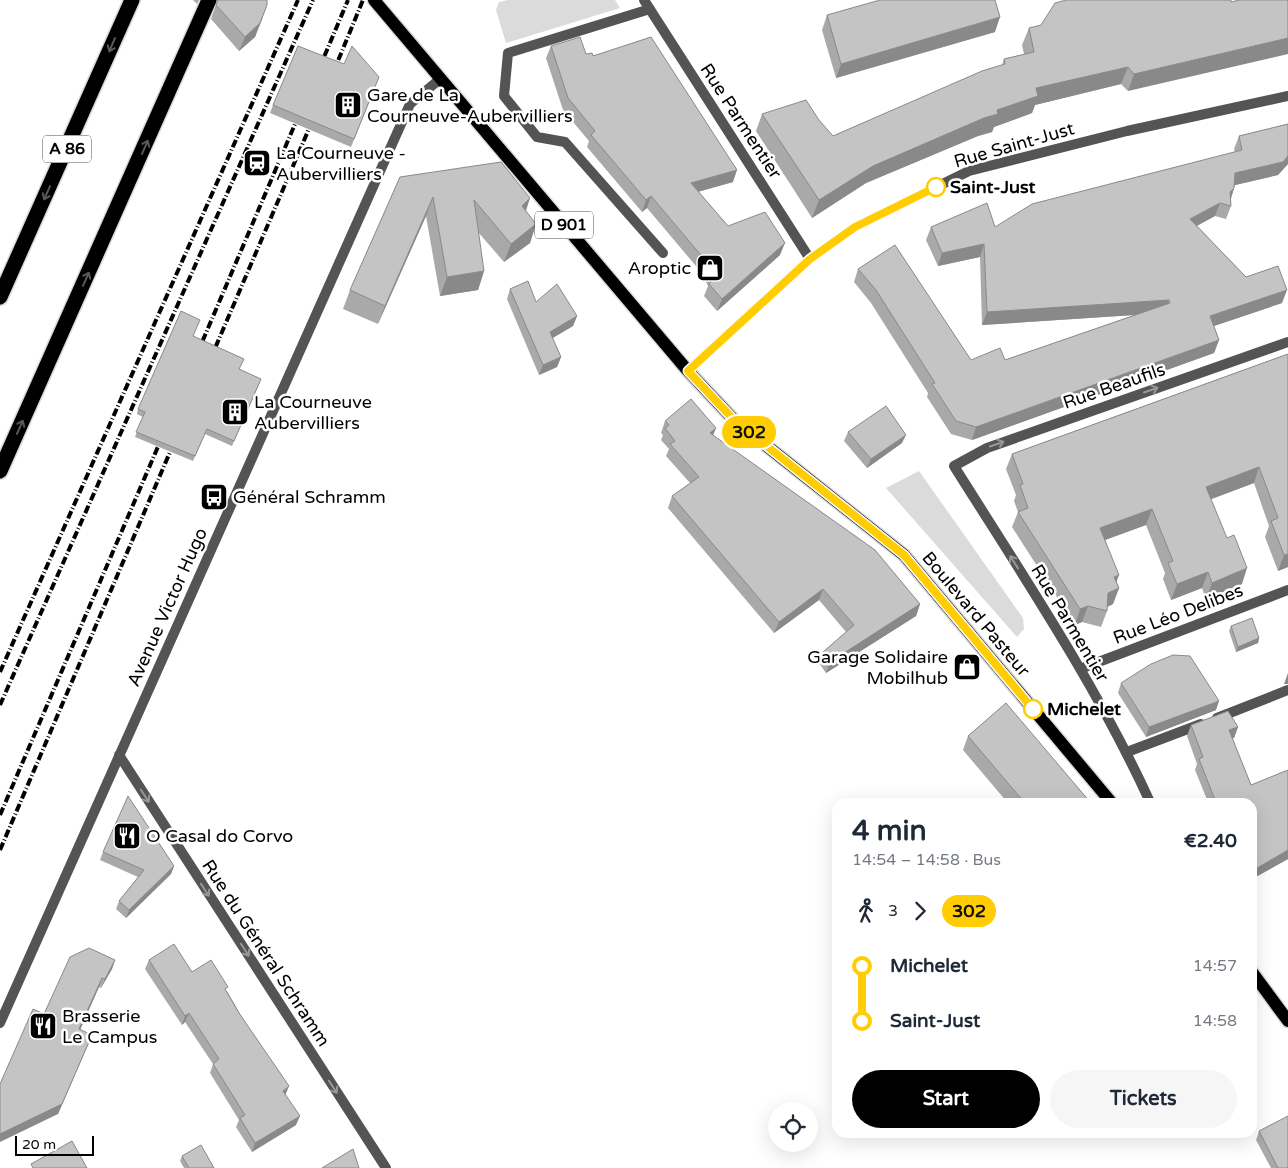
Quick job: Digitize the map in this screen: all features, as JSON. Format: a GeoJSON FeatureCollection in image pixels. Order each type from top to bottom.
{"type":"FeatureCollection","features":[{"type":"Feature","properties":{"kind":"highway","name":"A 86"},"geometry":{"type":"LineString","coordinates":[[0,297],[132,0]]}},
{"type":"Feature","properties":{"kind":"highway"},"geometry":{"type":"LineString","coordinates":[[0,472],[209,0]]}},
{"type":"Feature","properties":{"kind":"main road","name":"Boulevard Pasteur"},"geometry":{"type":"LineString","coordinates":[[374,0],[688,371],[734,420],[904,555],[1108,798]]}},
{"type":"Feature","properties":{"kind":"main road"},"geometry":{"type":"LineString","coordinates":[[1257,979],[1288,1021]]}},
{"type":"Feature","properties":{"kind":"street"},"geometry":{"type":"LineString","coordinates":[[647,4],[508,53],[504,96],[537,137],[565,142],[663,252]]}},
{"type":"Feature","properties":{"kind":"street","name":"Rue Parmentier"},"geometry":{"type":"LineString","coordinates":[[647,4],[810,259]]}},
{"type":"Feature","properties":{"kind":"street","name":"Avenue Victor Hugo"},"geometry":{"type":"LineString","coordinates":[[0,1022],[410,104],[440,79]]}},
{"type":"Feature","properties":{"kind":"street","name":"Rue Saint-Just"},"geometry":{"type":"LineString","coordinates":[[688,371],[810,259],[855,227],[969,171],[1127,132],[1288,96]]}},
{"type":"Feature","properties":{"kind":"street","name":"Rue Beaufils"},"geometry":{"type":"LineString","coordinates":[[954,466],[987,448],[1288,342]]}},
{"type":"Feature","properties":{"kind":"street","name":"Rue Parmentier"},"geometry":{"type":"LineString","coordinates":[[954,466],[1080,669],[1127,752],[1148,798]]}},
{"type":"Feature","properties":{"kind":"street","name":"Rue Léo Delibes"},"geometry":{"type":"LineString","coordinates":[[1080,669],[1288,590]]}},
{"type":"Feature","properties":{"kind":"street"},"geometry":{"type":"LineString","coordinates":[[1127,752],[1288,690]]}},
{"type":"Feature","properties":{"kind":"street","name":"Rue du Général Schramm"},"geometry":{"type":"LineString","coordinates":[[118,755],[386,1168]]}},
{"type":"Feature","properties":{"kind":"shaded area"},"geometry":{"type":"Polygon","coordinates":[[[508,0],[615,0],[620,8],[506,43],[496,10],[499,2],[508,0]]]}},
{"type":"Feature","properties":{"kind":"shaded area"},"geometry":{"type":"Polygon","coordinates":[[[919,471],[1023,618],[1024,629],[1017,637],[886,488],[919,471]]]}},
{"type":"Feature","properties":{"kind":"building"},"geometry":{"type":"Polygon","coordinates":[[[218,0],[267,0],[267,5],[260,23],[245,37],[216,5],[218,0]]]}},
{"type":"Feature","properties":{"kind":"building"},"geometry":{"type":"Polygon","coordinates":[[[880,0],[995,0],[1000,17],[841,64],[827,15],[880,0]]]}},
{"type":"Feature","properties":{"kind":"building"},"geometry":{"type":"Polygon","coordinates":[[[1066,0],[1231,0],[1231,2],[1239,0],[1288,0],[1288,38],[1134,74],[1128,67],[1036,88],[1038,96],[997,110],[998,114],[984,118],[873,166],[819,200],[762,114],[806,100],[819,120],[833,136],[982,71],[1005,64],[1004,59],[1034,52],[1029,28],[1041,25],[1055,3],[1066,0]]]}},
{"type":"Feature","properties":{"kind":"building"},"geometry":{"type":"Polygon","coordinates":[[[580,37],[586,54],[592,53],[593,56],[651,37],[737,170],[691,183],[728,226],[765,212],[785,243],[722,299],[709,284],[715,278],[705,260],[651,196],[646,200],[591,135],[595,131],[568,98],[551,46],[580,37]]]}},
{"type":"Feature","properties":{"kind":"building"},"geometry":{"type":"Polygon","coordinates":[[[298,46],[344,64],[352,46],[379,77],[354,139],[273,105],[298,46]]]}},
{"type":"Feature","properties":{"kind":"building"},"geometry":{"type":"Polygon","coordinates":[[[1288,124],[1288,156],[1283,162],[1235,173],[1234,188],[1230,192],[1231,206],[1220,203],[1190,219],[1246,277],[1278,266],[1287,290],[1210,316],[1219,340],[976,427],[956,421],[932,384],[935,383],[876,290],[858,269],[895,245],[971,360],[1000,348],[1005,360],[1170,303],[1169,300],[987,312],[984,244],[942,253],[931,227],[987,203],[995,227],[1032,204],[1242,150],[1239,136],[1288,124]]]}},
{"type":"Feature","properties":{"kind":"building"},"geometry":{"type":"Polygon","coordinates":[[[501,162],[530,198],[522,206],[536,224],[511,244],[474,200],[484,271],[447,277],[433,197],[385,306],[350,290],[400,177],[501,162]]]}},
{"type":"Feature","properties":{"kind":"building"},"geometry":{"type":"Polygon","coordinates":[[[528,281],[536,302],[557,284],[577,316],[550,332],[561,357],[543,365],[510,289],[528,281]]]}},
{"type":"Feature","properties":{"kind":"building"},"geometry":{"type":"Polygon","coordinates":[[[181,311],[200,320],[193,336],[244,359],[239,369],[261,379],[234,441],[207,429],[195,456],[136,432],[145,412],[138,409],[181,311]]]}},
{"type":"Feature","properties":{"kind":"building"},"geometry":{"type":"Polygon","coordinates":[[[1288,354],[1288,554],[1284,555],[1271,521],[1278,518],[1259,467],[1206,487],[1227,538],[1234,535],[1247,568],[1212,583],[1208,572],[1177,584],[1168,563],[1173,561],[1152,509],[1100,528],[1119,575],[1114,577],[1119,588],[1108,593],[1107,611],[1088,606],[1080,609],[1018,512],[1028,508],[1020,485],[1023,484],[1012,454],[1288,354]]]}},
{"type":"Feature","properties":{"kind":"building"},"geometry":{"type":"Polygon","coordinates":[[[691,399],[716,428],[710,433],[875,550],[920,604],[830,662],[823,652],[854,625],[823,589],[779,622],[672,496],[699,477],[670,444],[675,441],[665,428],[669,425],[665,421],[691,399]]]}},
{"type":"Feature","properties":{"kind":"building"},"geometry":{"type":"Polygon","coordinates":[[[886,406],[906,435],[871,459],[848,432],[886,406]]]}},
{"type":"Feature","properties":{"kind":"building"},"geometry":{"type":"Polygon","coordinates":[[[1252,618],[1259,638],[1238,647],[1231,626],[1252,618]]]}},
{"type":"Feature","properties":{"kind":"building"},"geometry":{"type":"Polygon","coordinates":[[[1173,655],[1190,656],[1219,701],[1149,727],[1121,683],[1151,664],[1173,655]]]}},
{"type":"Feature","properties":{"kind":"building"},"geometry":{"type":"Polygon","coordinates":[[[1006,703],[1087,798],[1021,798],[968,736],[1006,703]]]}},
{"type":"Feature","properties":{"kind":"building"},"geometry":{"type":"Polygon","coordinates":[[[1228,711],[1238,727],[1229,730],[1251,785],[1288,770],[1288,850],[1257,868],[1257,798],[1214,798],[1199,759],[1203,757],[1191,725],[1228,711]]]}},
{"type":"Feature","properties":{"kind":"building"},"geometry":{"type":"Polygon","coordinates":[[[128,796],[174,866],[129,910],[119,901],[144,870],[103,852],[128,796]]]}},
{"type":"Feature","properties":{"kind":"building"},"geometry":{"type":"Polygon","coordinates":[[[174,944],[192,972],[211,960],[228,987],[225,989],[239,1013],[289,1086],[283,1091],[300,1116],[255,1143],[240,1118],[245,1115],[213,1064],[219,1059],[189,1013],[185,1016],[149,960],[174,944]]]}},
{"type":"Feature","properties":{"kind":"building"},"geometry":{"type":"Polygon","coordinates":[[[89,948],[115,960],[105,979],[102,978],[79,1029],[92,1035],[62,1104],[0,1134],[0,1084],[33,1009],[44,1014],[70,957],[89,948]]]}},
{"type":"Feature","properties":{"kind":"building"},"geometry":{"type":"Polygon","coordinates":[[[1288,1116],[1288,1168],[1278,1168],[1259,1131],[1288,1116]]]}},
{"type":"Feature","properties":{"kind":"building"},"geometry":{"type":"Polygon","coordinates":[[[72,1141],[87,1168],[33,1168],[31,1164],[72,1141]]]}},
{"type":"Feature","properties":{"kind":"building"},"geometry":{"type":"Polygon","coordinates":[[[201,1145],[214,1168],[189,1168],[182,1156],[201,1145]]]}},
{"type":"Feature","properties":{"kind":"building"},"geometry":{"type":"Polygon","coordinates":[[[353,1149],[359,1168],[322,1168],[353,1149]]]}},
{"type":"Feature","properties":{"kind":"railway"},"geometry":{"type":"LineString","coordinates":[[0,672],[298,0]]}},
{"type":"Feature","properties":{"kind":"railway"},"geometry":{"type":"LineString","coordinates":[[0,705],[313,0]]}},
{"type":"Feature","properties":{"kind":"railway"},"geometry":{"type":"LineString","coordinates":[[319,69],[348,0]]}},
{"type":"Feature","properties":{"kind":"railway"},"geometry":{"type":"LineString","coordinates":[[333,73],[363,0]]}},
{"type":"Feature","properties":{"kind":"railway"},"geometry":{"type":"LineString","coordinates":[[197,354],[301,110]]}},
{"type":"Feature","properties":{"kind":"railway"},"geometry":{"type":"LineString","coordinates":[[210,360],[314,117]]}},
{"type":"Feature","properties":{"kind":"railway"},"geometry":{"type":"LineString","coordinates":[[0,815],[163,435]]}},
{"type":"Feature","properties":{"kind":"railway"},"geometry":{"type":"LineString","coordinates":[[0,850],[176,438]]}},
{"type":"Feature","properties":{"kind":"bus line","name":"302"},"geometry":{"type":"LineString","coordinates":[[936,187],[855,227],[810,259],[688,371],[734,420],[904,555],[1033,709]]}},
{"type":"Feature","properties":{"kind":"place","name":"Gare de La Courneuve-Aubervilliers"},"geometry":{"type":"Point","coordinates":[348,105]}},
{"type":"Feature","properties":{"kind":"place","name":"La Courneuve - Aubervilliers"},"geometry":{"type":"Point","coordinates":[257,163]}},
{"type":"Feature","properties":{"kind":"place","name":"Saint-Just"},"geometry":{"type":"Point","coordinates":[936,187]}},
{"type":"Feature","properties":{"kind":"place","name":"Aroptic"},"geometry":{"type":"Point","coordinates":[710,268]}},
{"type":"Feature","properties":{"kind":"place","name":"La Courneuve Aubervilliers"},"geometry":{"type":"Point","coordinates":[235,412]}},
{"type":"Feature","properties":{"kind":"place","name":"Général Schramm"},"geometry":{"type":"Point","coordinates":[214,497]}},
{"type":"Feature","properties":{"kind":"place","name":"Garage Solidaire Mobilhub"},"geometry":{"type":"Point","coordinates":[967,667]}},
{"type":"Feature","properties":{"kind":"place","name":"Michelet"},"geometry":{"type":"Point","coordinates":[1033,709]}},
{"type":"Feature","properties":{"kind":"place","name":"O Casal do Corvo"},"geometry":{"type":"Point","coordinates":[127,836]}},
{"type":"Feature","properties":{"kind":"place","name":"Brasserie Le Campus"},"geometry":{"type":"Point","coordinates":[43,1026]}}]}
